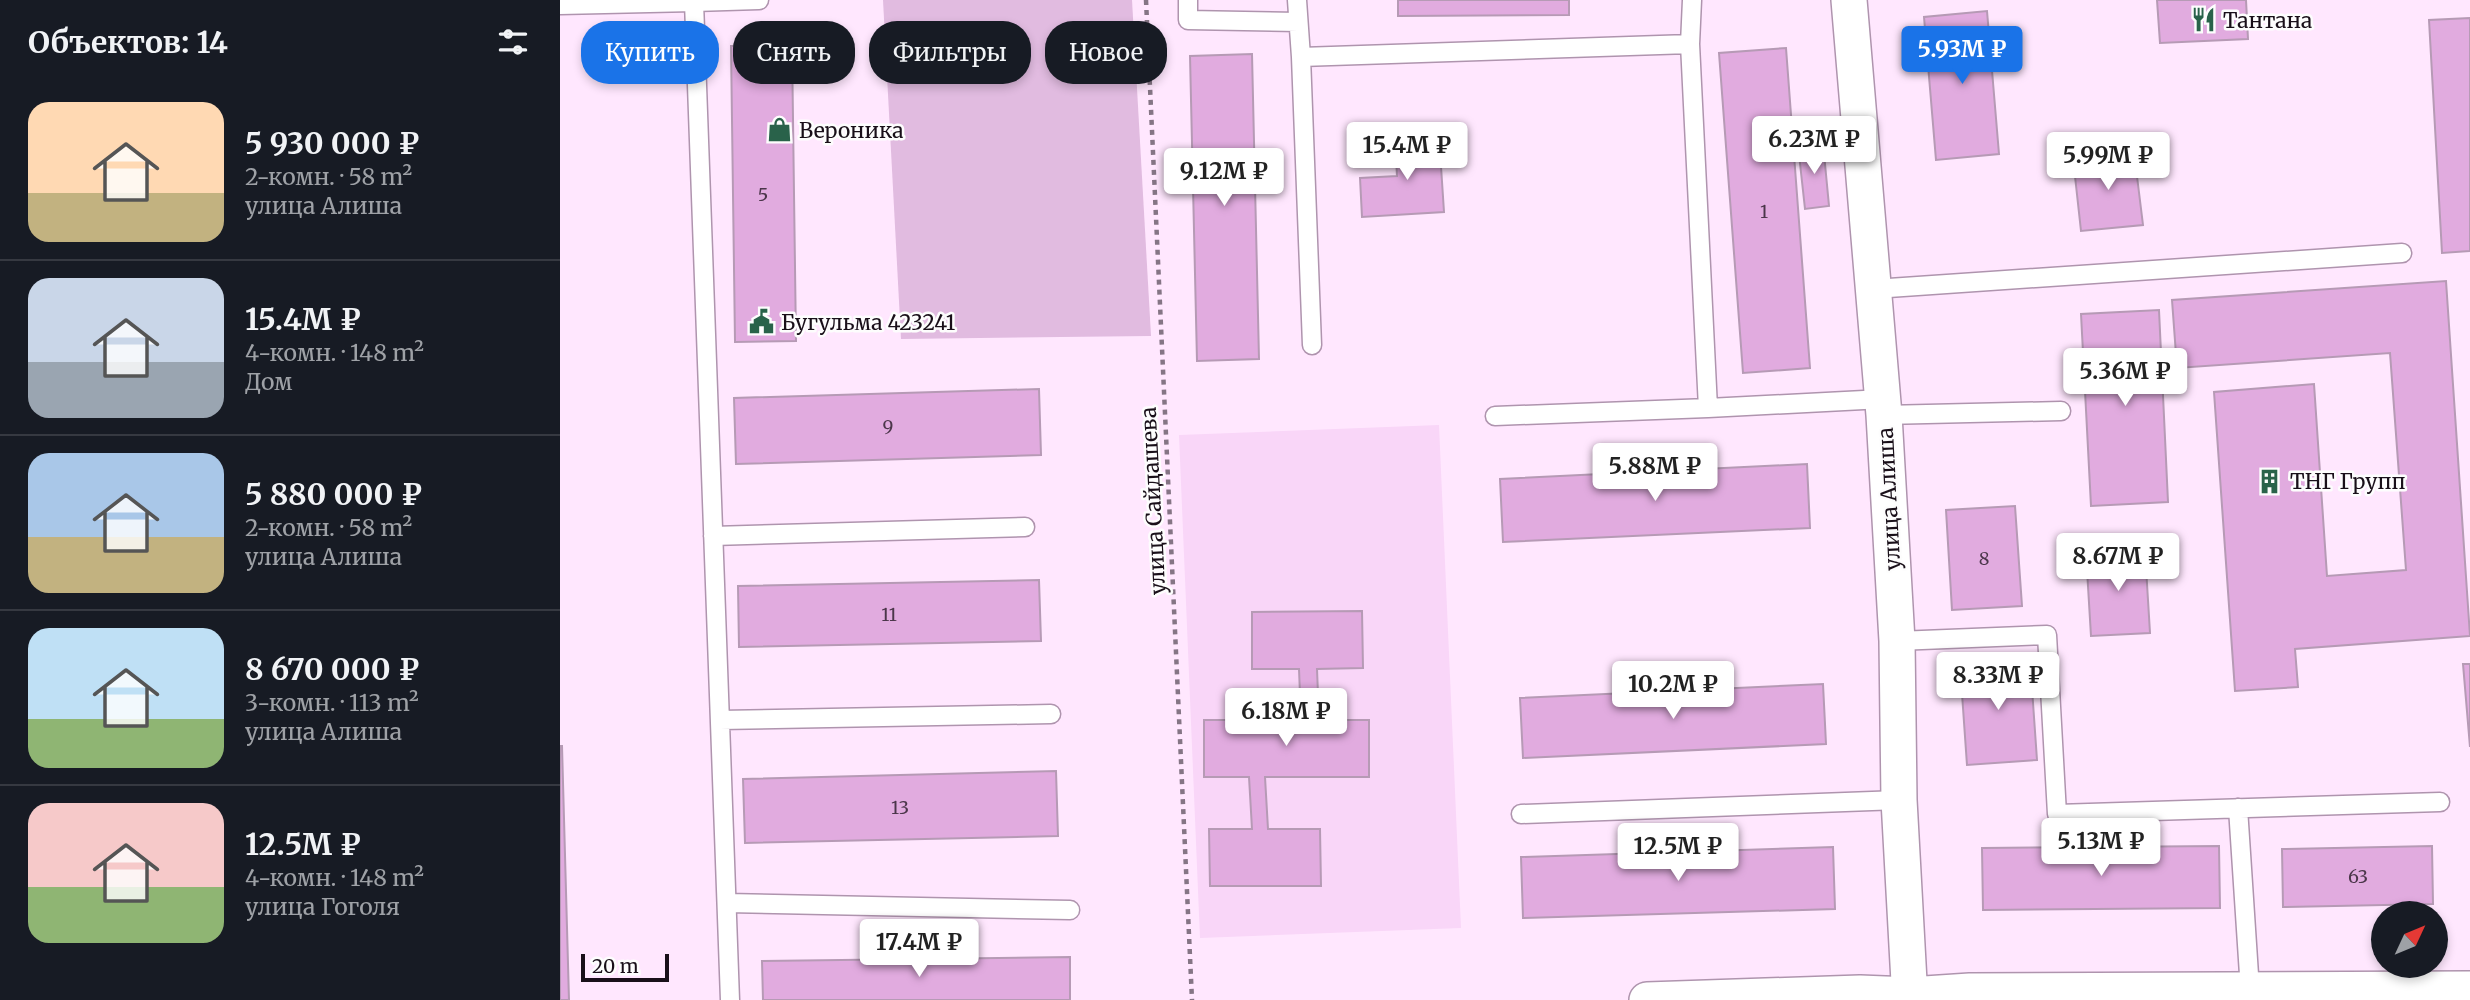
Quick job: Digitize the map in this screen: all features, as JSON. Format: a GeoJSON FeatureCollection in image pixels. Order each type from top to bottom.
{"type":"FeatureCollection","features":[{"type":"Feature","properties":{"kind":"street","name":"улица Алиша"},"geometry":{"type":"LineString","coordinates":[[1849,0],[1884,407],[1897,641],[1899,800],[1910,997]]}},
{"type":"Feature","properties":{"kind":"street"},"geometry":{"type":"LineString","coordinates":[[1647,1000],[1860,993],[1910,997],[1970,991],[2470,989]]}},
{"type":"Feature","properties":{"kind":"lane"},"geometry":{"type":"LineString","coordinates":[[560,5],[759,0]]}},
{"type":"Feature","properties":{"kind":"lane"},"geometry":{"type":"LineString","coordinates":[[1188,0],[1188,20],[1298,22]]}},
{"type":"Feature","properties":{"kind":"lane"},"geometry":{"type":"LineString","coordinates":[[1297,0],[1312,345]]}},
{"type":"Feature","properties":{"kind":"lane"},"geometry":{"type":"LineString","coordinates":[[1692,0],[1690,44],[1709,408]]}},
{"type":"Feature","properties":{"kind":"lane"},"geometry":{"type":"LineString","coordinates":[[694,2],[730,1000]]}},
{"type":"Feature","properties":{"kind":"lane"},"geometry":{"type":"LineString","coordinates":[[1301,57],[1690,44]]}},
{"type":"Feature","properties":{"kind":"lane"},"geometry":{"type":"LineString","coordinates":[[1874,289],[2402,253]]}},
{"type":"Feature","properties":{"kind":"lane"},"geometry":{"type":"LineString","coordinates":[[1495,415],[1709,408],[1884,407],[2061,411]]}},
{"type":"Feature","properties":{"kind":"lane"},"geometry":{"type":"LineString","coordinates":[[713,536],[1025,527]]}},
{"type":"Feature","properties":{"kind":"lane"},"geometry":{"type":"LineString","coordinates":[[1897,641],[2047,635],[2057,814],[2440,802]]}},
{"type":"Feature","properties":{"kind":"lane"},"geometry":{"type":"LineString","coordinates":[[720,720],[1051,714]]}},
{"type":"Feature","properties":{"kind":"lane"},"geometry":{"type":"LineString","coordinates":[[1521,814],[1899,800]]}},
{"type":"Feature","properties":{"kind":"lane"},"geometry":{"type":"LineString","coordinates":[[2238,808],[2250,990]]}},
{"type":"Feature","properties":{"kind":"lane"},"geometry":{"type":"LineString","coordinates":[[727,903],[1070,910]]}},
{"type":"Feature","properties":{"kind":"path","name":"улица Сайдашева"},"geometry":{"type":"LineString","coordinates":[[1146,0],[1192,1000]]}},
{"type":"Feature","properties":{"kind":"shaded area"},"geometry":{"type":"Polygon","coordinates":[[[883,0],[1132,0],[1133,21],[1045,21],[1045,84],[1137,84],[1151,336],[901,339],[887,84],[1031,84],[1031,21],[884,21],[883,0]]]}},
{"type":"Feature","properties":{"kind":"shaded area"},"geometry":{"type":"Polygon","coordinates":[[[1439,425],[1461,928],[1200,938],[1179,435],[1439,425]]]}},
{"type":"Feature","properties":{"kind":"building"},"geometry":{"type":"Polygon","coordinates":[[[1398,0],[1569,0],[1569,15],[1398,16],[1398,0]]]}},
{"type":"Feature","properties":{"kind":"building","name":"Тантана"},"geometry":{"type":"Polygon","coordinates":[[[2157,0],[2246,0],[2248,39],[2160,43],[2157,0]]]}},
{"type":"Feature","properties":{"kind":"building"},"geometry":{"type":"Polygon","coordinates":[[[1987,11],[1999,154],[1936,160],[1924,17],[1987,11]]]}},
{"type":"Feature","properties":{"kind":"building"},"geometry":{"type":"Polygon","coordinates":[[[2470,18],[2470,251],[2442,253],[2429,20],[2470,18]]]}},
{"type":"Feature","properties":{"kind":"building"},"geometry":{"type":"Polygon","coordinates":[[[731,46],[733,84],[793,84],[796,341],[735,342],[731,46]]]}},
{"type":"Feature","properties":{"kind":"building"},"geometry":{"type":"Polygon","coordinates":[[[1786,48],[1810,368],[1743,373],[1719,53],[1786,48]]]}},
{"type":"Feature","properties":{"kind":"building"},"geometry":{"type":"Polygon","coordinates":[[[1252,54],[1259,359],[1197,361],[1190,56],[1252,54]]]}},
{"type":"Feature","properties":{"kind":"building"},"geometry":{"type":"Polygon","coordinates":[[[1439,136],[1444,212],[1362,217],[1360,178],[1397,176],[1395,138],[1439,136]]]}},
{"type":"Feature","properties":{"kind":"building"},"geometry":{"type":"Polygon","coordinates":[[[1823,143],[1829,206],[1805,209],[1798,145],[1823,143]]]}},
{"type":"Feature","properties":{"kind":"building"},"geometry":{"type":"Polygon","coordinates":[[[2134,152],[2143,225],[2081,231],[2073,158],[2134,152]]]}},
{"type":"Feature","properties":{"kind":"building","name":"ТНГ Групп"},"geometry":{"type":"Polygon","coordinates":[[[2446,281],[2470,636],[2295,649],[2298,687],[2235,691],[2214,392],[2314,384],[2327,576],[2406,570],[2390,353],[2177,368],[2172,300],[2446,281]]]}},
{"type":"Feature","properties":{"kind":"building"},"geometry":{"type":"Polygon","coordinates":[[[2159,310],[2168,502],[2091,506],[2081,314],[2159,310]]]}},
{"type":"Feature","properties":{"kind":"building"},"geometry":{"type":"Polygon","coordinates":[[[1039,389],[1041,455],[736,464],[734,398],[1039,389]]]}},
{"type":"Feature","properties":{"kind":"building"},"geometry":{"type":"Polygon","coordinates":[[[1807,464],[1810,528],[1503,542],[1500,479],[1807,464]]]}},
{"type":"Feature","properties":{"kind":"building"},"geometry":{"type":"Polygon","coordinates":[[[2015,506],[2022,606],[1952,610],[1946,510],[2015,506]]]}},
{"type":"Feature","properties":{"kind":"building"},"geometry":{"type":"Polygon","coordinates":[[[2145,551],[2150,633],[2091,636],[2086,553],[2145,551]]]}},
{"type":"Feature","properties":{"kind":"building"},"geometry":{"type":"Polygon","coordinates":[[[1039,580],[1041,641],[739,647],[738,586],[1039,580]]]}},
{"type":"Feature","properties":{"kind":"building"},"geometry":{"type":"Polygon","coordinates":[[[1362,611],[1363,668],[1317,669],[1319,720],[1369,720],[1369,777],[1265,777],[1268,829],[1320,829],[1321,886],[1210,886],[1209,829],[1252,829],[1249,777],[1204,777],[1204,720],[1301,720],[1299,669],[1252,669],[1252,612],[1362,611]]]}},
{"type":"Feature","properties":{"kind":"building"},"geometry":{"type":"Polygon","coordinates":[[[2030,660],[2037,760],[1967,765],[1960,665],[2030,660]]]}},
{"type":"Feature","properties":{"kind":"building"},"geometry":{"type":"Polygon","coordinates":[[[2463,664],[2470,664],[2470,747],[2463,664]]]}},
{"type":"Feature","properties":{"kind":"building"},"geometry":{"type":"Polygon","coordinates":[[[1823,684],[1826,744],[1523,758],[1520,698],[1823,684]]]}},
{"type":"Feature","properties":{"kind":"building"},"geometry":{"type":"Polygon","coordinates":[[[562,746],[569,1000],[560,1000],[562,746]]]}},
{"type":"Feature","properties":{"kind":"building"},"geometry":{"type":"Polygon","coordinates":[[[1056,771],[1058,836],[745,843],[743,779],[1056,771]]]}},
{"type":"Feature","properties":{"kind":"building"},"geometry":{"type":"Polygon","coordinates":[[[2219,846],[2220,908],[1983,910],[1982,848],[2219,846]]]}},
{"type":"Feature","properties":{"kind":"building"},"geometry":{"type":"Polygon","coordinates":[[[2432,846],[2433,901],[2371,901],[2371,905],[2283,907],[2282,849],[2432,846]]]}},
{"type":"Feature","properties":{"kind":"building"},"geometry":{"type":"Polygon","coordinates":[[[1833,847],[1835,909],[1523,918],[1521,857],[1833,847]]]}},
{"type":"Feature","properties":{"kind":"building"},"geometry":{"type":"Polygon","coordinates":[[[1070,957],[1070,1000],[763,1000],[762,961],[1070,957]]]}},
{"type":"Feature","properties":{"kind":"place","name":"Тантана"},"geometry":{"type":"Point","coordinates":[2203,20]}},
{"type":"Feature","properties":{"kind":"place","name":"Вероника"},"geometry":{"type":"Point","coordinates":[779,130]}},
{"type":"Feature","properties":{"kind":"place","name":"Бугульма 423241"},"geometry":{"type":"Point","coordinates":[761,322]}},
{"type":"Feature","properties":{"kind":"place","name":"ТНГ Групп"},"geometry":{"type":"Point","coordinates":[2270,481]}}]}
